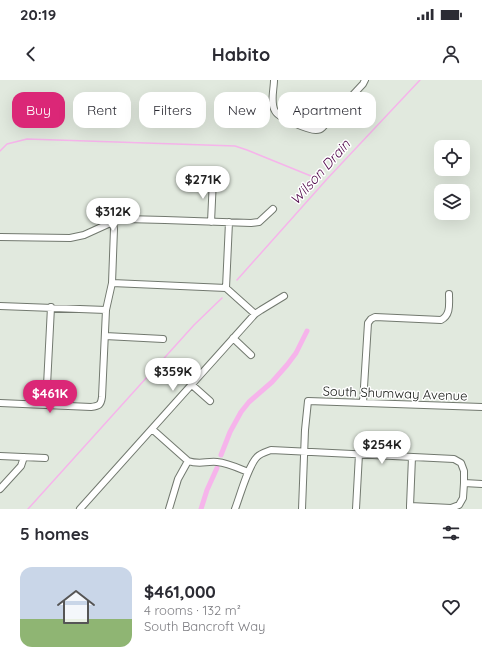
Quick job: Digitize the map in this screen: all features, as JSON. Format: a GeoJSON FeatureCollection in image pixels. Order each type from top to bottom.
{"type":"FeatureCollection","features":[{"type":"Feature","properties":{"kind":"street"},"geometry":{"type":"LineString","coordinates":[[274,80],[273,104],[275,112],[282,117],[309,129],[317,130],[322,128],[365,80]]}},
{"type":"Feature","properties":{"kind":"street"},"geometry":{"type":"LineString","coordinates":[[211,222],[213,179]]}},
{"type":"Feature","properties":{"kind":"street"},"geometry":{"type":"LineString","coordinates":[[0,237],[70,238],[84,235],[117,220],[125,219],[252,223],[259,222],[273,209]]}},
{"type":"Feature","properties":{"kind":"street"},"geometry":{"type":"LineString","coordinates":[[0,403],[91,407],[98,406],[101,403],[106,310],[112,283],[114,229],[112,222]]}},
{"type":"Feature","properties":{"kind":"street"},"geometry":{"type":"LineString","coordinates":[[226,288],[229,222]]}},
{"type":"Feature","properties":{"kind":"street"},"geometry":{"type":"LineString","coordinates":[[112,283],[226,288],[255,314]]}},
{"type":"Feature","properties":{"kind":"street"},"geometry":{"type":"LineString","coordinates":[[363,403],[368,323],[371,319],[375,317],[441,320],[447,316],[449,294]]}},
{"type":"Feature","properties":{"kind":"street"},"geometry":{"type":"LineString","coordinates":[[80,509],[255,314],[284,296]]}},
{"type":"Feature","properties":{"kind":"street"},"geometry":{"type":"LineString","coordinates":[[0,306],[106,310]]}},
{"type":"Feature","properties":{"kind":"street"},"geometry":{"type":"LineString","coordinates":[[46,405],[51,307]]}},
{"type":"Feature","properties":{"kind":"street"},"geometry":{"type":"LineString","coordinates":[[105,336],[164,339]]}},
{"type":"Feature","properties":{"kind":"street"},"geometry":{"type":"LineString","coordinates":[[233,338],[251,355]]}},
{"type":"Feature","properties":{"kind":"street"},"geometry":{"type":"LineString","coordinates":[[192,385],[210,402]]}},
{"type":"Feature","properties":{"kind":"street","name":"South Shumway Avenue"},"geometry":{"type":"LineString","coordinates":[[304,452],[308,401],[482,408]]}},
{"type":"Feature","properties":{"kind":"street"},"geometry":{"type":"LineString","coordinates":[[152,429],[188,462],[194,464],[215,462],[222,463],[248,472]]}},
{"type":"Feature","properties":{"kind":"street"},"geometry":{"type":"LineString","coordinates":[[236,509],[248,472],[253,462],[261,454],[271,450],[454,459],[461,463],[464,471],[463,498],[459,506],[451,508],[410,508],[412,457]]}},
{"type":"Feature","properties":{"kind":"street"},"geometry":{"type":"LineString","coordinates":[[302,509],[304,452]]}},
{"type":"Feature","properties":{"kind":"street"},"geometry":{"type":"LineString","coordinates":[[356,509],[359,454]]}},
{"type":"Feature","properties":{"kind":"street"},"geometry":{"type":"LineString","coordinates":[[0,456],[45,458]]}},
{"type":"Feature","properties":{"kind":"street"},"geometry":{"type":"LineString","coordinates":[[0,489],[21,466],[24,457]]}},
{"type":"Feature","properties":{"kind":"street"},"geometry":{"type":"LineString","coordinates":[[169,509],[178,479],[188,462]]}},
{"type":"Feature","properties":{"kind":"street"},"geometry":{"type":"LineString","coordinates":[[464,483],[482,484]]}},
{"type":"Feature","properties":{"kind":"waterway","name":"Wilson Drain"},"geometry":{"type":"LineString","coordinates":[[237,280],[327,179],[420,80]]}},
{"type":"Feature","properties":{"kind":"waterway"},"geometry":{"type":"LineString","coordinates":[[0,151],[7,144],[27,139],[235,146],[316,177]]}},
{"type":"Feature","properties":{"kind":"waterway","name":"Wilson Drain"},"geometry":{"type":"LineString","coordinates":[[28,509],[194,325],[222,298]]}},
{"type":"Feature","properties":{"kind":"waterway"},"geometry":{"type":"LineString","coordinates":[[221,455],[230,432],[241,412],[249,402],[272,382],[287,365],[296,353],[307,331]]}},
{"type":"Feature","properties":{"kind":"waterway"},"geometry":{"type":"LineString","coordinates":[[201,509],[207,490],[217,468]]}}]}
